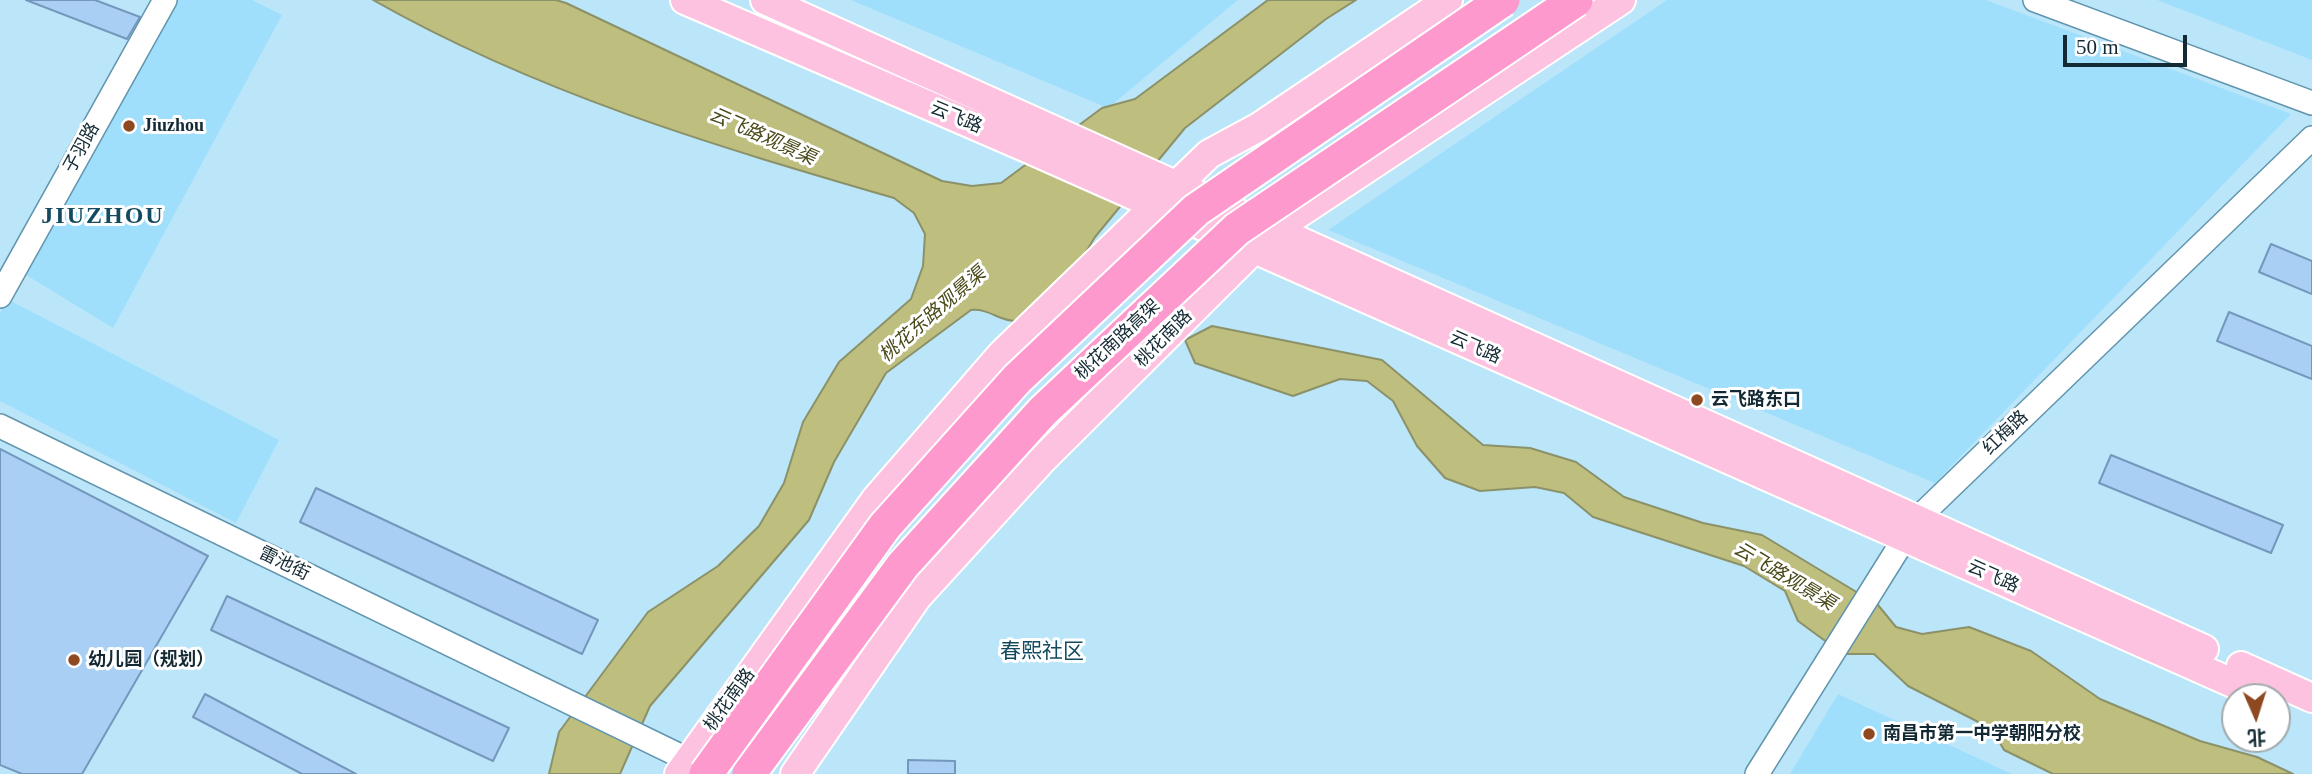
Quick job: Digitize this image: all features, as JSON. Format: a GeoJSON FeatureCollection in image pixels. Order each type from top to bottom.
{"type":"FeatureCollection","features":[{"type":"Feature","properties":{"kind":"highway"},"geometry":{"type":"LineString","coordinates":[[695,769],[885,526],[1017,379],[1196,210],[1503,0]]}},
{"type":"Feature","properties":{"kind":"highway","name":"桃花南路高架"},"geometry":{"type":"LineString","coordinates":[[749,774],[903,565],[1043,411],[1227,238],[1576,0]]}},
{"type":"Feature","properties":{"kind":"main road","name":"云飞路"},"geometry":{"type":"LineString","coordinates":[[765,0],[1042,122],[1275,229],[2234,683]]}},
{"type":"Feature","properties":{"kind":"main road","name":"桃花南路"},"geometry":{"type":"LineString","coordinates":[[695,769],[876,499],[1002,354],[1044,315],[1170,182],[1209,154],[1259,127],[1448,0]]}},
{"type":"Feature","properties":{"kind":"main road","name":"桃花南路"},"geometry":{"type":"LineString","coordinates":[[795,774],[918,597],[1042,460],[1252,250],[1275,229],[1621,0]]}},
{"type":"Feature","properties":{"kind":"main road","name":"云飞路"},"geometry":{"type":"LineString","coordinates":[[698,3],[1252,250],[2312,698]]}},
{"type":"Feature","properties":{"kind":"main road"},"geometry":{"type":"LineString","coordinates":[[1259,127],[1336,190]]}},
{"type":"Feature","properties":{"kind":"main road"},"geometry":{"type":"LineString","coordinates":[[1044,315],[1131,372]]}},
{"type":"Feature","properties":{"kind":"main road"},"geometry":{"type":"LineString","coordinates":[[2291,709],[2312,718]]}},
{"type":"Feature","properties":{"kind":"street","name":"子羽路"},"geometry":{"type":"LineString","coordinates":[[0,296],[164,0]]}},
{"type":"Feature","properties":{"kind":"street"},"geometry":{"type":"LineString","coordinates":[[2035,0],[2312,103]]}},
{"type":"Feature","properties":{"kind":"street","name":"红梅路"},"geometry":{"type":"LineString","coordinates":[[1757,774],[1910,529],[2312,138]]}},
{"type":"Feature","properties":{"kind":"street","name":"雷池街"},"geometry":{"type":"LineString","coordinates":[[0,426],[654,743],[695,769]]}},
{"type":"Feature","properties":{"kind":"shaded area"},"geometry":{"type":"Polygon","coordinates":[[[170,0],[252,0],[282,15],[113,328],[13,267],[170,0]]]}},
{"type":"Feature","properties":{"kind":"shaded area"},"geometry":{"type":"Polygon","coordinates":[[[851,0],[1238,0],[1108,108],[851,0]]]}},
{"type":"Feature","properties":{"kind":"shaded area"},"geometry":{"type":"Polygon","coordinates":[[[1667,0],[1986,0],[2291,114],[1935,483],[1328,230],[1667,0]]]}},
{"type":"Feature","properties":{"kind":"shaded area"},"geometry":{"type":"Polygon","coordinates":[[[2157,0],[2312,0],[2312,60],[2157,0]]]}},
{"type":"Feature","properties":{"kind":"shaded area"},"geometry":{"type":"Polygon","coordinates":[[[7,299],[279,440],[236,523],[0,401],[0,313],[7,299]]]}},
{"type":"Feature","properties":{"kind":"shaded area","name":"南昌市第一中学朝阳分校"},"geometry":{"type":"Polygon","coordinates":[[[1838,694],[2012,774],[1790,774],[1838,694]]]}},
{"type":"Feature","properties":{"kind":"water"},"geometry":{"type":"Polygon","coordinates":[[[373,0],[556,0],[566,3],[942,181],[972,186],[1001,183],[1102,108],[1135,99],[1268,0],[1356,0],[1326,19],[1185,128],[1095,237],[1080,262],[1017,321],[971,310],[886,373],[834,462],[809,520],[650,706],[620,774],[549,774],[559,732],[648,612],[718,566],[759,526],[784,483],[803,422],[839,362],[911,299],[923,266],[925,234],[914,213],[894,198],[693,137],[563,90],[499,63],[373,0]]]}},
{"type":"Feature","properties":{"kind":"water","name":"云飞路观景渠"},"geometry":{"type":"Polygon","coordinates":[[[1212,326],[1382,360],[1483,445],[1530,448],[1576,462],[1624,497],[1703,523],[1762,535],[1878,605],[1896,627],[1922,634],[1969,627],[2031,651],[2100,699],[2200,741],[2221,747],[2221,753],[2243,753],[2257,757],[2293,774],[2053,774],[2004,750],[1992,729],[1908,686],[1874,654],[1843,654],[1798,621],[1785,591],[1744,566],[1593,517],[1564,493],[1535,487],[1480,491],[1445,478],[1417,446],[1393,401],[1367,381],[1340,379],[1293,396],[1195,363],[1185,340],[1212,326]]]}},
{"type":"Feature","properties":{"kind":"building"},"geometry":{"type":"Polygon","coordinates":[[[26,0],[95,0],[140,17],[127,39],[26,0]]]}},
{"type":"Feature","properties":{"kind":"building"},"geometry":{"type":"Polygon","coordinates":[[[2271,244],[2312,261],[2312,294],[2259,272],[2271,244]]]}},
{"type":"Feature","properties":{"kind":"building"},"geometry":{"type":"Polygon","coordinates":[[[2229,312],[2312,346],[2312,379],[2217,341],[2229,312]]]}},
{"type":"Feature","properties":{"kind":"building","name":"幼儿园（规划）"},"geometry":{"type":"Polygon","coordinates":[[[0,449],[208,556],[82,774],[22,774],[0,765],[0,449]]]}},
{"type":"Feature","properties":{"kind":"building"},"geometry":{"type":"Polygon","coordinates":[[[2111,455],[2283,525],[2271,553],[2099,483],[2111,455]]]}},
{"type":"Feature","properties":{"kind":"building"},"geometry":{"type":"Polygon","coordinates":[[[316,488],[598,620],[582,654],[300,522],[316,488]]]}},
{"type":"Feature","properties":{"kind":"building"},"geometry":{"type":"Polygon","coordinates":[[[227,596],[509,728],[493,761],[211,630],[227,596]]]}},
{"type":"Feature","properties":{"kind":"building"},"geometry":{"type":"Polygon","coordinates":[[[205,694],[356,774],[302,774],[193,717],[205,694]]]}},
{"type":"Feature","properties":{"kind":"building"},"geometry":{"type":"Polygon","coordinates":[[[908,760],[955,761],[955,774],[908,774],[908,760]]]}},
{"type":"Feature","properties":{"kind":"place","name":"Jiuzhou"},"geometry":{"type":"Point","coordinates":[129,126]}},
{"type":"Feature","properties":{"kind":"place","name":"云飞路东口"},"geometry":{"type":"Point","coordinates":[1697,400]}},
{"type":"Feature","properties":{"kind":"place","name":"幼儿园（规划）"},"geometry":{"type":"Point","coordinates":[74,660]}},
{"type":"Feature","properties":{"kind":"place","name":"南昌市第一中学朝阳分校"},"geometry":{"type":"Point","coordinates":[1869,734]}},
{"type":"Feature","properties":{"kind":"district","name":"JIUZHOU"},"geometry":{"type":"Point","coordinates":[103,217]}},
{"type":"Feature","properties":{"kind":"district","name":"春熙社区"},"geometry":{"type":"Point","coordinates":[1042,652]}},
{"type":"Feature","properties":{"kind":"water label","name":"桃花东路观景渠"},"geometry":{"type":"Point","coordinates":[933,315]}}]}
